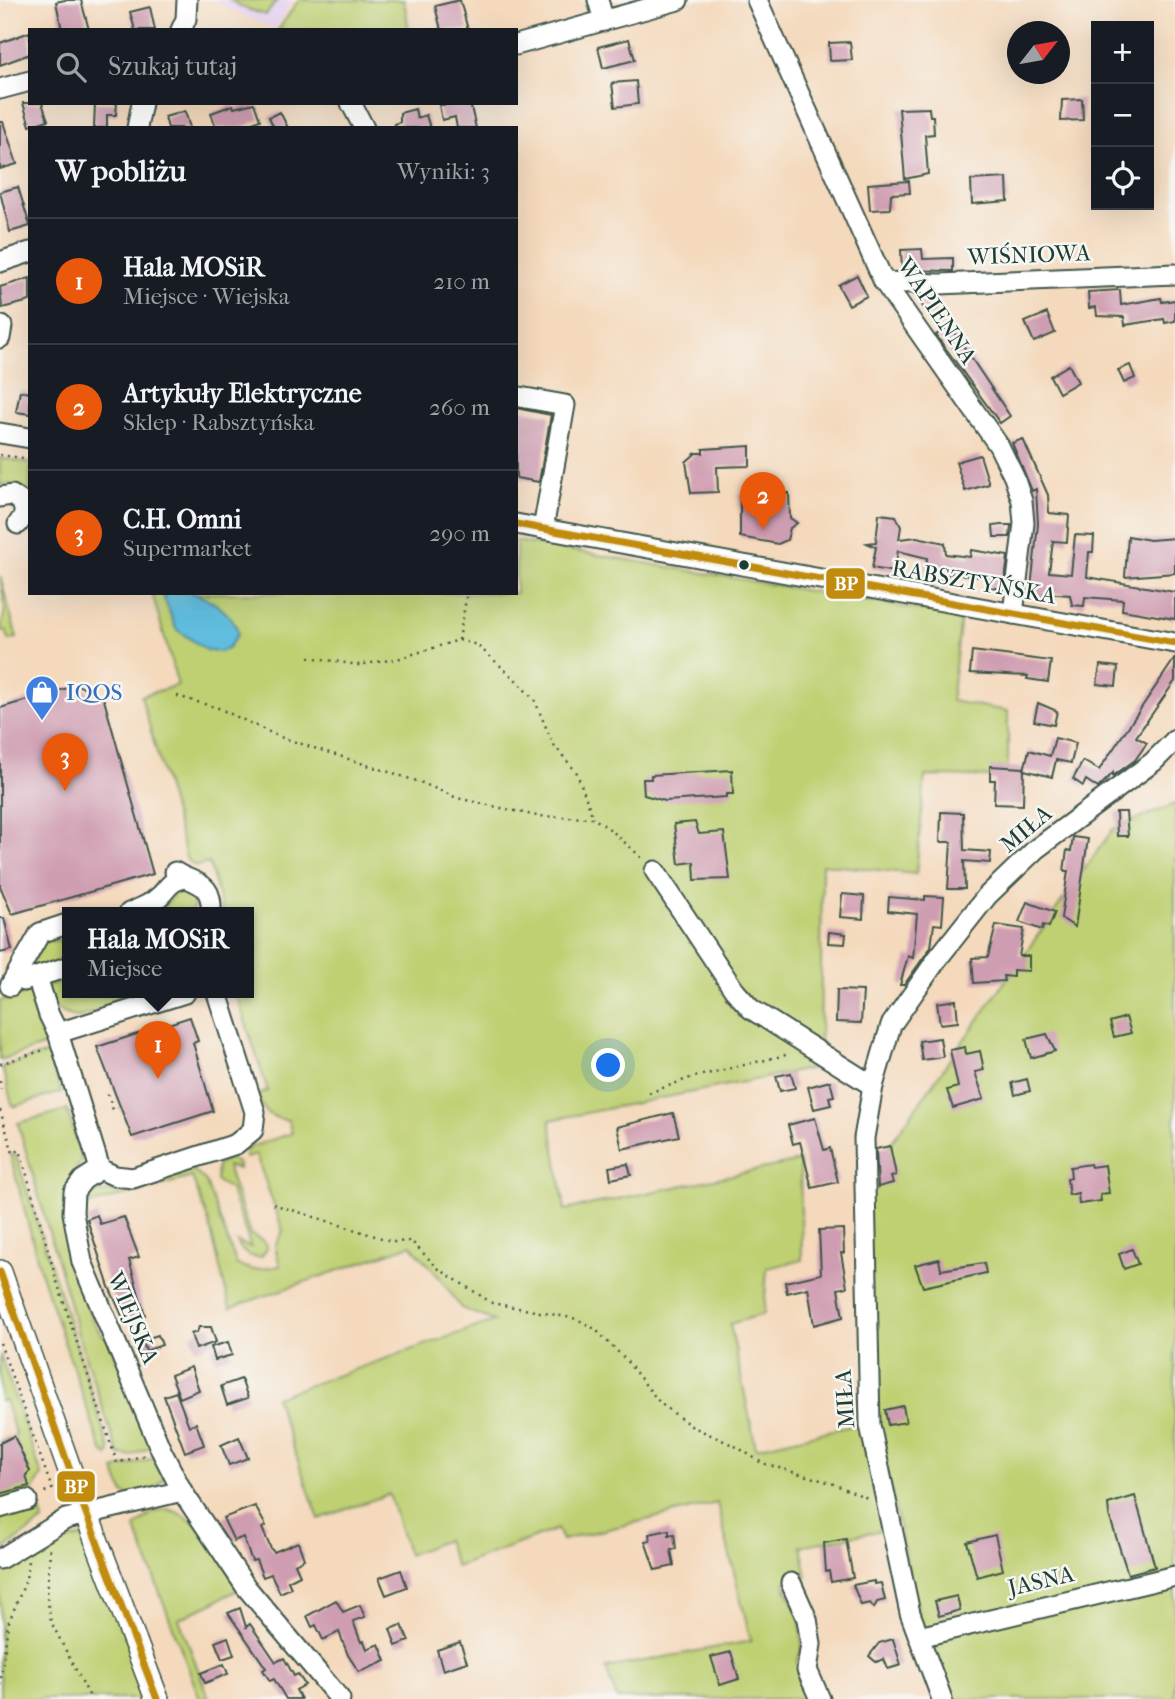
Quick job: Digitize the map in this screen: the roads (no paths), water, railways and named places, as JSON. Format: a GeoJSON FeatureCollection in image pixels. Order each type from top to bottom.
{"type":"FeatureCollection","features":[{"type":"Feature","properties":{"kind":"main road"},"geometry":{"type":"LineString","coordinates":[[0,1272],[86,1515],[157,1699]]}},
{"type":"Feature","properties":{"kind":"street"},"geometry":{"type":"LineString","coordinates":[[182,28],[188,9],[187,0]]}},
{"type":"Feature","properties":{"kind":"street"},"geometry":{"type":"LineString","coordinates":[[598,0],[604,21]]}},
{"type":"Feature","properties":{"kind":"street"},"geometry":{"type":"LineString","coordinates":[[518,44],[678,0]]}},
{"type":"Feature","properties":{"kind":"street","name":"WAPIENNA"},"geometry":{"type":"LineString","coordinates":[[757,0],[884,282],[999,446],[1014,477],[1022,501],[1024,523],[1013,614]]}},
{"type":"Feature","properties":{"kind":"street"},"geometry":{"type":"LineString","coordinates":[[0,89],[28,82]]}},
{"type":"Feature","properties":{"kind":"street"},"geometry":{"type":"LineString","coordinates":[[137,126],[142,105]]}},
{"type":"Feature","properties":{"kind":"street"},"geometry":{"type":"LineString","coordinates":[[352,105],[363,126]]}},
{"type":"Feature","properties":{"kind":"street"},"geometry":{"type":"LineString","coordinates":[[0,262],[28,253]]}},
{"type":"Feature","properties":{"kind":"street","name":"WIŚNIOWA"},"geometry":{"type":"LineString","coordinates":[[884,282],[940,284],[1175,274]]}},
{"type":"Feature","properties":{"kind":"street"},"geometry":{"type":"LineString","coordinates":[[520,397],[565,405],[543,529]]}},
{"type":"Feature","properties":{"kind":"street"},"geometry":{"type":"LineString","coordinates":[[0,433],[28,438]]}},
{"type":"Feature","properties":{"kind":"street"},"geometry":{"type":"LineString","coordinates":[[1,496],[12,495],[26,504],[25,514],[11,526]]}},
{"type":"Feature","properties":{"kind":"street","name":"RABSZTYŃSKA"},"geometry":{"type":"LineString","coordinates":[[518,524],[1175,642]]}},
{"type":"Feature","properties":{"kind":"street","name":"MIŁA"},"geometry":{"type":"LineString","coordinates":[[942,1699],[910,1613],[869,1414],[864,1138],[873,1086],[891,1025],[938,958],[987,896],[1036,849],[1153,762],[1175,740]]}},
{"type":"Feature","properties":{"kind":"street"},"geometry":{"type":"LineString","coordinates":[[655,871],[734,990],[769,1023],[873,1086]]}},
{"type":"Feature","properties":{"kind":"street"},"geometry":{"type":"LineString","coordinates":[[144,907],[161,895],[179,874],[197,880],[207,890],[212,900],[211,907]]}},
{"type":"Feature","properties":{"kind":"street"},"geometry":{"type":"LineString","coordinates":[[5,987],[40,933],[62,926]]}},
{"type":"Feature","properties":{"kind":"street"},"geometry":{"type":"LineString","coordinates":[[5,987],[62,969]]}},
{"type":"Feature","properties":{"kind":"street"},"geometry":{"type":"LineString","coordinates":[[37,977],[55,1040],[100,1169],[115,1177],[133,1178],[236,1144],[253,1130],[255,1112],[219,998]]}},
{"type":"Feature","properties":{"kind":"street"},"geometry":{"type":"LineString","coordinates":[[55,1040],[171,998]]}},
{"type":"Feature","properties":{"kind":"street","name":"WIEJSKA"},"geometry":{"type":"LineString","coordinates":[[100,1169],[83,1180],[74,1192],[73,1213],[82,1262],[161,1450],[181,1491],[246,1587],[340,1699]]}},
{"type":"Feature","properties":{"kind":"street"},"geometry":{"type":"LineString","coordinates":[[0,1559],[66,1519],[181,1491]]}},
{"type":"Feature","properties":{"kind":"street"},"geometry":{"type":"LineString","coordinates":[[0,1508],[27,1500]]}},
{"type":"Feature","properties":{"kind":"street","name":"JASNA"},"geometry":{"type":"LineString","coordinates":[[919,1637],[1175,1576]]}},
{"type":"Feature","properties":{"kind":"street"},"geometry":{"type":"LineString","coordinates":[[791,1583],[807,1619],[811,1644],[807,1670],[820,1699]]}},
{"type":"Feature","properties":{"kind":"water"},"geometry":{"type":"Polygon","coordinates":[[[163,595],[199,595],[206,598],[227,614],[238,634],[228,648],[220,652],[208,651],[176,629],[163,595]]]}},
{"type":"Feature","properties":{"kind":"place","name":"Artykuły Elektryczne"},"geometry":{"type":"Point","coordinates":[763,530]}},
{"type":"Feature","properties":{"kind":"place","name":"IQOS"},"geometry":{"type":"Point","coordinates":[42,722]}},
{"type":"Feature","properties":{"kind":"place","name":"C.H. Omni"},"geometry":{"type":"Point","coordinates":[65,791]}},
{"type":"Feature","properties":{"kind":"place","name":"Hala MOSiR"},"geometry":{"type":"Point","coordinates":[158,1079]}}]}
